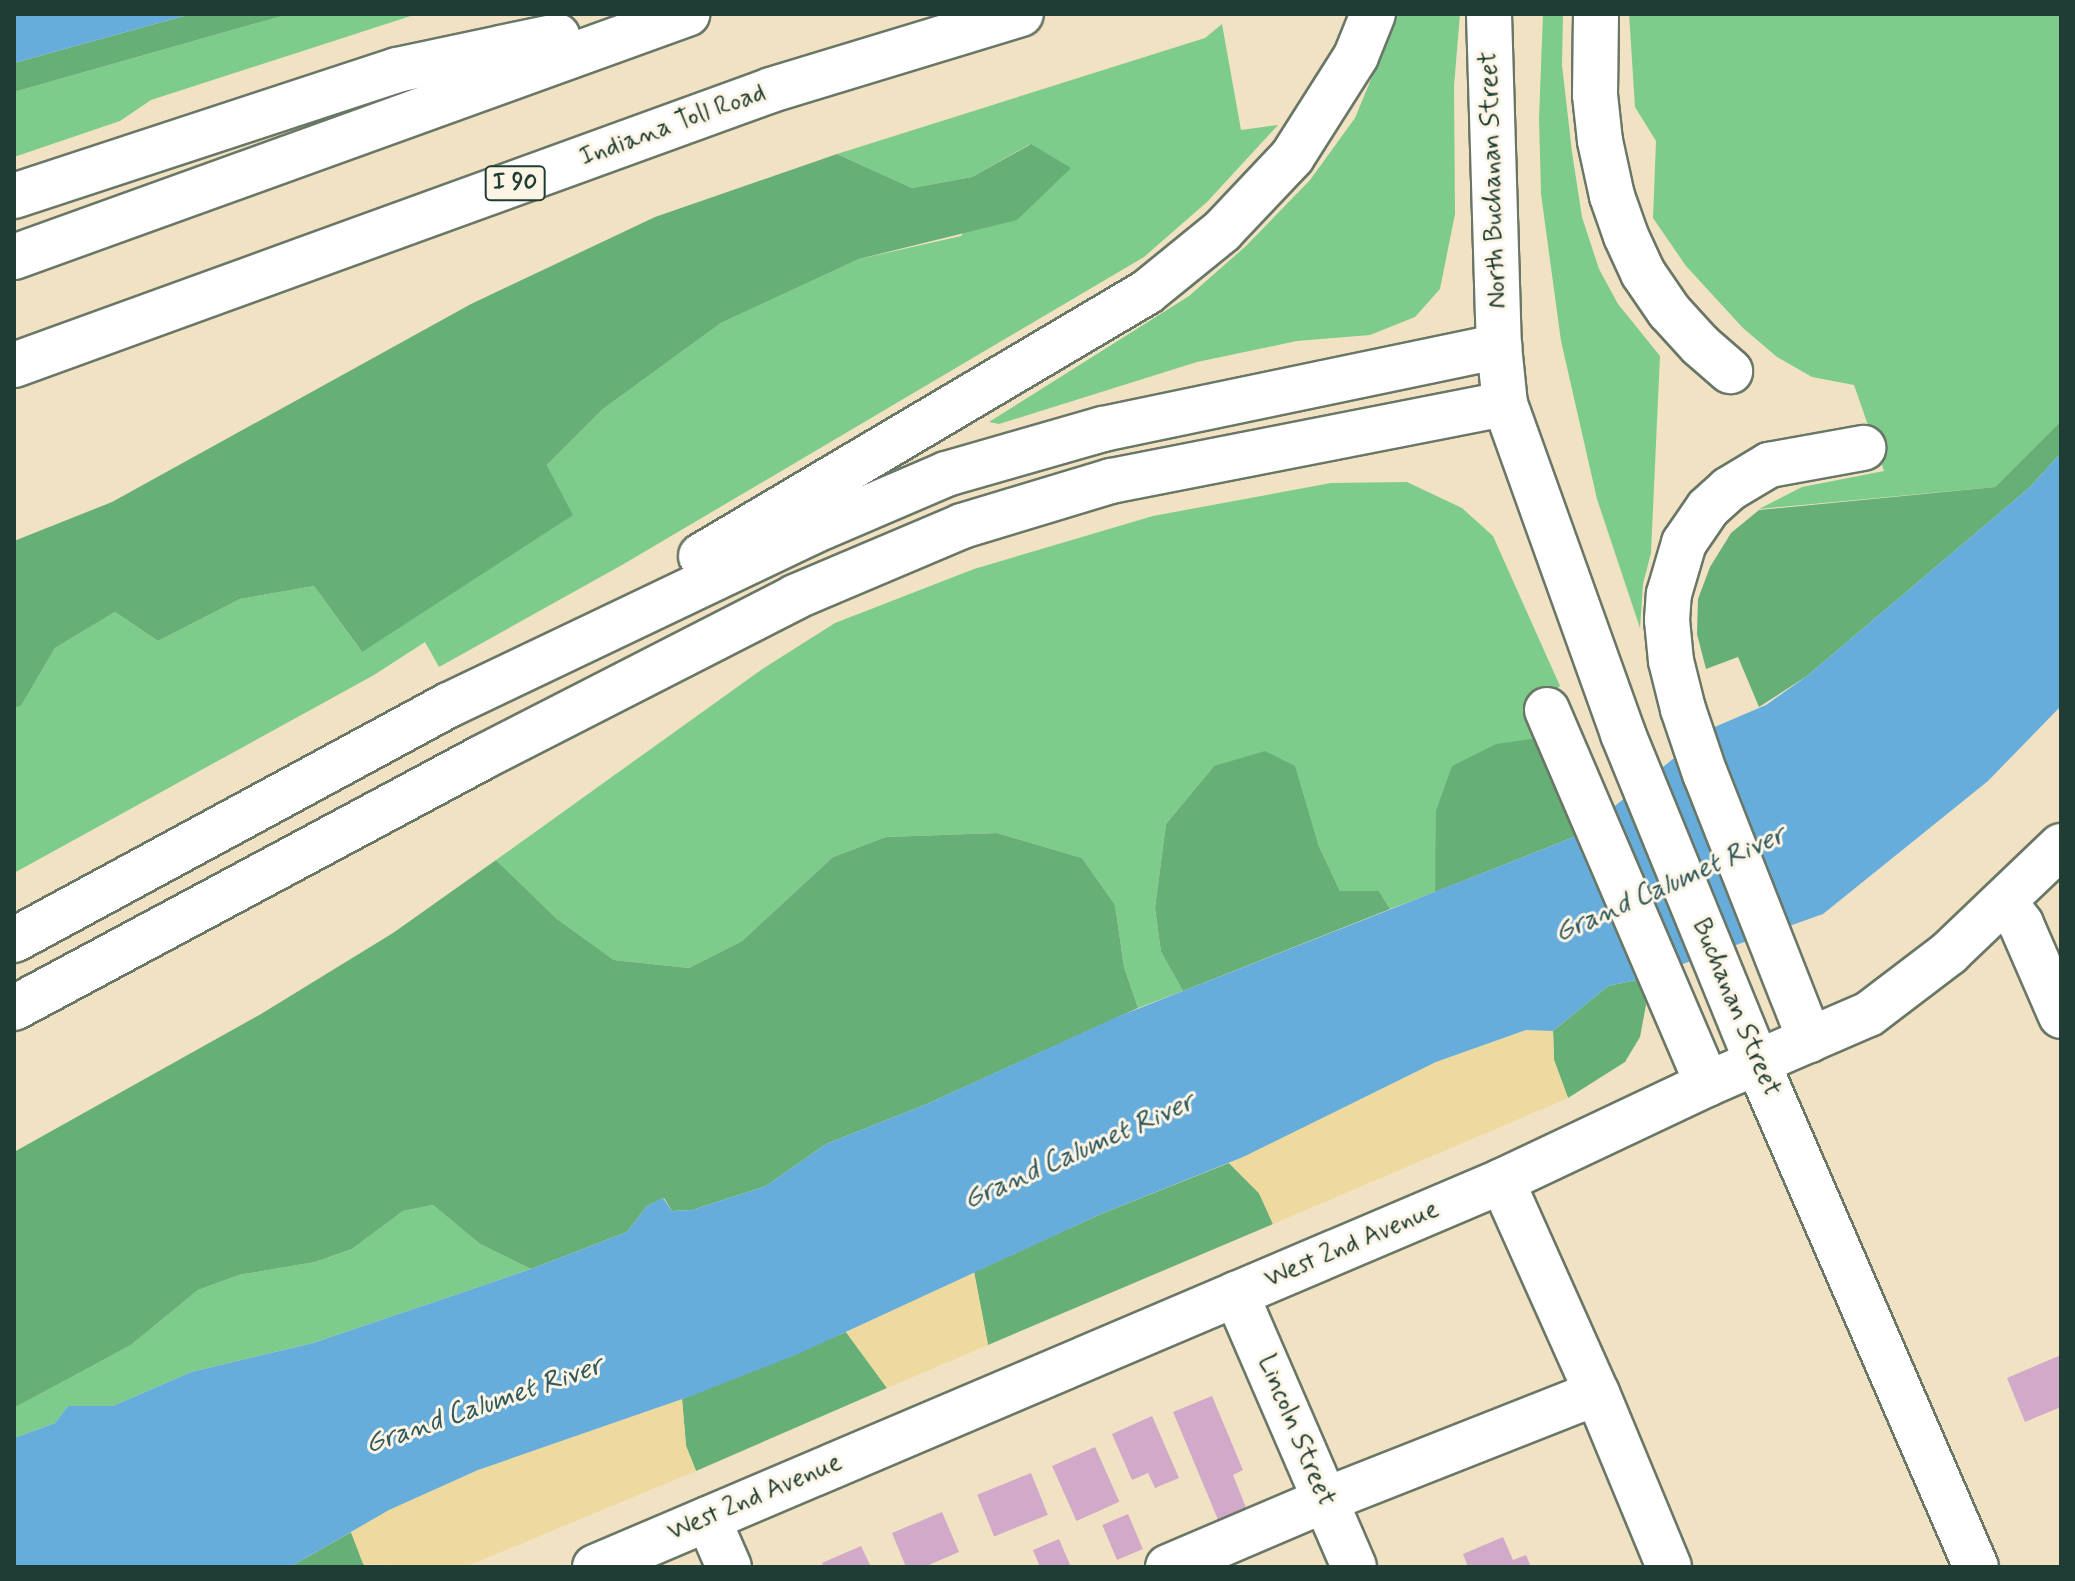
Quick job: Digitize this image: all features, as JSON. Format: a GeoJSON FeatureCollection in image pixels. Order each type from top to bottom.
{"type":"FeatureCollection","features":[{"type":"Feature","properties":{"kind":"main road"},"geometry":{"type":"LineString","coordinates":[[14,196],[397,70],[658,14]]}},
{"type":"Feature","properties":{"kind":"main road"},"geometry":{"type":"LineString","coordinates":[[14,257],[687,14]]}},
{"type":"Feature","properties":{"kind":"main road","name":"Indiana Toll Road"},"geometry":{"type":"LineString","coordinates":[[14,365],[771,90],[1021,14]]}},
{"type":"Feature","properties":{"kind":"main road"},"geometry":{"type":"LineString","coordinates":[[14,940],[449,705],[1147,292],[1222,231],[1292,157],[1356,56],[1373,14]]}},
{"type":"Feature","properties":{"kind":"main road","name":"North Buchanan Street"},"geometry":{"type":"LineString","coordinates":[[1489,14],[1499,346]]}},
{"type":"Feature","properties":{"kind":"main road"},"geometry":{"type":"LineString","coordinates":[[1596,14],[1595,95],[1600,141],[1612,196],[1626,236],[1643,273],[1669,311],[1700,345],[1730,371]]}},
{"type":"Feature","properties":{"kind":"main road"},"geometry":{"type":"LineString","coordinates":[[449,705],[811,532],[946,474],[1103,429],[1499,346]]}},
{"type":"Feature","properties":{"kind":"main road","name":"Buchanan Street"},"geometry":{"type":"LineString","coordinates":[[1499,346],[1505,404],[1623,734],[1758,1064],[1976,1567]]}},
{"type":"Feature","properties":{"kind":"main road"},"geometry":{"type":"LineString","coordinates":[[14,1008],[483,757],[767,612],[962,526],[1111,481],[1505,404]]}},
{"type":"Feature","properties":{"kind":"main road"},"geometry":{"type":"LineString","coordinates":[[1810,1040],[1705,774],[1671,661],[1667,620],[1675,566],[1695,524],[1729,489],[1769,465],[1863,448]]}},
{"type":"Feature","properties":{"kind":"main road"},"geometry":{"type":"LineString","coordinates":[[1547,710],[1707,1084]]}},
{"type":"Feature","properties":{"kind":"main road","name":"West 2nd Avenue"},"geometry":{"type":"LineString","coordinates":[[595,1567],[1502,1181],[1707,1084],[1880,1008],[1949,953],[2061,846]]}},
{"type":"Feature","properties":{"kind":"main road"},"geometry":{"type":"LineString","coordinates":[[2004,902],[2021,924],[2061,1016]]}},
{"type":"Feature","properties":{"kind":"main road"},"geometry":{"type":"LineString","coordinates":[[1502,1181],[1597,1393],[1669,1567]]}},
{"type":"Feature","properties":{"kind":"main road","name":"Lincoln Street"},"geometry":{"type":"LineString","coordinates":[[1236,1294],[1354,1567]]}},
{"type":"Feature","properties":{"kind":"main road"},"geometry":{"type":"LineString","coordinates":[[1168,1567],[1325,1500],[1597,1393]]}},
{"type":"Feature","properties":{"kind":"main road"},"geometry":{"type":"LineString","coordinates":[[708,1519],[729,1567]]}},
{"type":"Feature","properties":{"kind":"green space"},"geometry":{"type":"Polygon","coordinates":[[[191,14],[289,14],[14,92],[14,63],[191,14]]]}},
{"type":"Feature","properties":{"kind":"green space"},"geometry":{"type":"Polygon","coordinates":[[[289,14],[417,14],[151,100],[120,121],[14,157],[14,92],[289,14]]]}},
{"type":"Feature","properties":{"kind":"green space"},"geometry":{"type":"Polygon","coordinates":[[[1398,14],[1460,14],[1454,86],[1455,214],[1440,289],[1415,317],[1370,335],[1297,341],[1197,362],[999,424],[989,422],[1189,296],[1246,246],[1310,180],[1355,118],[1398,14]]]}},
{"type":"Feature","properties":{"kind":"green space"},"geometry":{"type":"Polygon","coordinates":[[[1543,14],[1563,14],[1562,65],[1572,152],[1582,217],[1599,269],[1618,304],[1660,356],[1651,553],[1643,584],[1640,628],[1597,499],[1561,341],[1541,194],[1539,118],[1543,14]]]}},
{"type":"Feature","properties":{"kind":"green space"},"geometry":{"type":"Polygon","coordinates":[[[1629,14],[2061,14],[2061,421],[1995,487],[1759,509],[1802,487],[1884,471],[1854,385],[1812,377],[1777,357],[1743,328],[1686,266],[1653,218],[1656,141],[1635,107],[1629,14]]]}},
{"type":"Feature","properties":{"kind":"green space"},"geometry":{"type":"Polygon","coordinates":[[[1222,24],[1241,130],[1278,125],[1207,202],[1144,257],[622,565],[439,667],[425,642],[374,675],[14,873],[14,708],[21,706],[55,648],[115,612],[158,641],[240,599],[314,586],[361,651],[572,514],[547,465],[603,409],[721,323],[859,259],[961,236],[1030,144],[972,177],[912,188],[837,154],[1205,38],[1222,24]]]}},
{"type":"Feature","properties":{"kind":"green space"},"geometry":{"type":"Polygon","coordinates":[[[1031,144],[1071,168],[1017,220],[859,259],[721,323],[603,409],[547,465],[573,515],[362,652],[314,586],[240,599],[158,641],[115,612],[55,648],[21,706],[14,708],[14,541],[112,502],[471,304],[655,217],[837,154],[912,188],[972,177],[1031,144]]]}},
{"type":"Feature","properties":{"kind":"green space"},"geometry":{"type":"Polygon","coordinates":[[[2061,421],[2061,453],[2029,488],[1807,676],[1759,707],[1738,657],[1706,669],[1697,634],[1698,599],[1710,567],[1731,533],[1759,510],[1995,487],[2061,421]]]}},
{"type":"Feature","properties":{"kind":"green space"},"geometry":{"type":"Polygon","coordinates":[[[1407,482],[1462,508],[1493,536],[1560,686],[1533,713],[1539,738],[1436,860],[1435,892],[1390,909],[1379,891],[1340,891],[1318,844],[1214,766],[1166,824],[1155,908],[1161,952],[1183,991],[1138,1008],[1124,967],[1115,905],[1082,858],[997,833],[886,837],[833,857],[742,941],[689,968],[614,960],[557,919],[496,860],[761,670],[835,623],[974,569],[1153,516],[1331,483],[1407,482]]]}},
{"type":"Feature","properties":{"kind":"green space"},"geometry":{"type":"Polygon","coordinates":[[[1539,738],[1579,835],[1435,892],[1436,811],[1452,766],[1496,744],[1539,738]]]}},
{"type":"Feature","properties":{"kind":"green space"},"geometry":{"type":"Polygon","coordinates":[[[1265,751],[1295,766],[1318,844],[1340,891],[1379,891],[1390,909],[1183,991],[1161,952],[1155,908],[1166,824],[1214,766],[1265,751]]]}},
{"type":"Feature","properties":{"kind":"green space"},"geometry":{"type":"Polygon","coordinates":[[[997,833],[1082,858],[1115,905],[1124,967],[1138,1008],[927,1104],[826,1144],[766,1186],[692,1210],[672,1211],[664,1198],[647,1206],[627,1232],[531,1269],[480,1244],[433,1205],[403,1211],[352,1249],[315,1262],[239,1275],[198,1290],[131,1345],[14,1408],[14,1152],[261,1014],[393,933],[496,860],[557,919],[614,960],[689,968],[742,941],[833,857],[886,837],[997,833]]]}},
{"type":"Feature","properties":{"kind":"green space"},"geometry":{"type":"Polygon","coordinates":[[[1641,979],[1646,1005],[1640,1037],[1625,1062],[1568,1098],[1554,1060],[1553,1031],[1608,986],[1641,979]]]}},
{"type":"Feature","properties":{"kind":"green space"},"geometry":{"type":"Polygon","coordinates":[[[1229,1163],[1259,1193],[1273,1224],[988,1345],[974,1272],[1101,1214],[1229,1163]]]}},
{"type":"Feature","properties":{"kind":"green space"},"geometry":{"type":"Polygon","coordinates":[[[433,1205],[480,1244],[531,1269],[313,1343],[191,1372],[113,1406],[68,1406],[55,1423],[14,1438],[14,1408],[131,1345],[198,1290],[239,1275],[315,1262],[352,1249],[403,1211],[433,1205]]]}},
{"type":"Feature","properties":{"kind":"green space"},"geometry":{"type":"Polygon","coordinates":[[[846,1332],[887,1388],[696,1471],[686,1446],[682,1399],[846,1332]]]}},
{"type":"Feature","properties":{"kind":"green space"},"geometry":{"type":"Polygon","coordinates":[[[351,1532],[365,1567],[290,1567],[351,1532]]]}},
{"type":"Feature","properties":{"kind":"sand"},"geometry":{"type":"Polygon","coordinates":[[[1526,1030],[1553,1031],[1554,1060],[1568,1098],[1273,1224],[1259,1193],[1229,1163],[1437,1062],[1526,1030]]]}},
{"type":"Feature","properties":{"kind":"sand"},"geometry":{"type":"Polygon","coordinates":[[[974,1272],[988,1345],[887,1388],[846,1332],[974,1272]]]}},
{"type":"Feature","properties":{"kind":"sand"},"geometry":{"type":"Polygon","coordinates":[[[682,1399],[686,1446],[696,1471],[465,1567],[363,1564],[351,1532],[389,1510],[478,1470],[682,1399]]]}},
{"type":"Feature","properties":{"kind":"water"},"geometry":{"type":"Polygon","coordinates":[[[14,14],[191,14],[14,63],[14,14]]]}},
{"type":"Feature","properties":{"kind":"water","name":"Grand Calumet River"},"geometry":{"type":"Polygon","coordinates":[[[2061,453],[2061,706],[1988,781],[1823,914],[1641,979],[1608,986],[1553,1031],[1526,1030],[1436,1062],[1243,1157],[1101,1214],[798,1354],[691,1396],[478,1470],[389,1510],[290,1567],[14,1567],[14,1438],[55,1423],[68,1406],[113,1406],[191,1372],[313,1343],[531,1269],[627,1232],[647,1206],[663,1198],[672,1211],[692,1210],[766,1186],[826,1144],[927,1104],[1117,1017],[1579,835],[1710,729],[1766,705],[1807,676],[2029,488],[2061,453]]]}},
{"type":"Feature","properties":{"kind":"building"},"geometry":{"type":"Polygon","coordinates":[[[2061,1355],[2061,1407],[2025,1422],[2007,1378],[2061,1355]]]}},
{"type":"Feature","properties":{"kind":"building"},"geometry":{"type":"Polygon","coordinates":[[[1212,1396],[1243,1470],[1233,1475],[1247,1510],[1219,1522],[1173,1412],[1212,1396]]]}},
{"type":"Feature","properties":{"kind":"building"},"geometry":{"type":"Polygon","coordinates":[[[1152,1416],[1179,1478],[1155,1488],[1148,1473],[1132,1480],[1112,1434],[1152,1416]]]}},
{"type":"Feature","properties":{"kind":"building"},"geometry":{"type":"Polygon","coordinates":[[[1095,1447],[1119,1502],[1076,1521],[1052,1466],[1095,1447]]]}},
{"type":"Feature","properties":{"kind":"building"},"geometry":{"type":"Polygon","coordinates":[[[1031,1473],[1048,1515],[994,1536],[977,1495],[1031,1473]]]}},
{"type":"Feature","properties":{"kind":"building"},"geometry":{"type":"Polygon","coordinates":[[[942,1512],[959,1552],[924,1567],[906,1567],[892,1533],[942,1512]]]}},
{"type":"Feature","properties":{"kind":"building"},"geometry":{"type":"Polygon","coordinates":[[[1128,1514],[1143,1549],[1117,1560],[1102,1525],[1128,1514]]]}},
{"type":"Feature","properties":{"kind":"building"},"geometry":{"type":"Polygon","coordinates":[[[1503,1537],[1513,1560],[1526,1555],[1531,1567],[1468,1567],[1463,1554],[1503,1537]]]}},
{"type":"Feature","properties":{"kind":"building"},"geometry":{"type":"Polygon","coordinates":[[[1059,1539],[1071,1567],[1040,1567],[1033,1550],[1059,1539]]]}},
{"type":"Feature","properties":{"kind":"building"},"geometry":{"type":"Polygon","coordinates":[[[861,1546],[871,1567],[824,1567],[822,1563],[861,1546]]]}}]}
